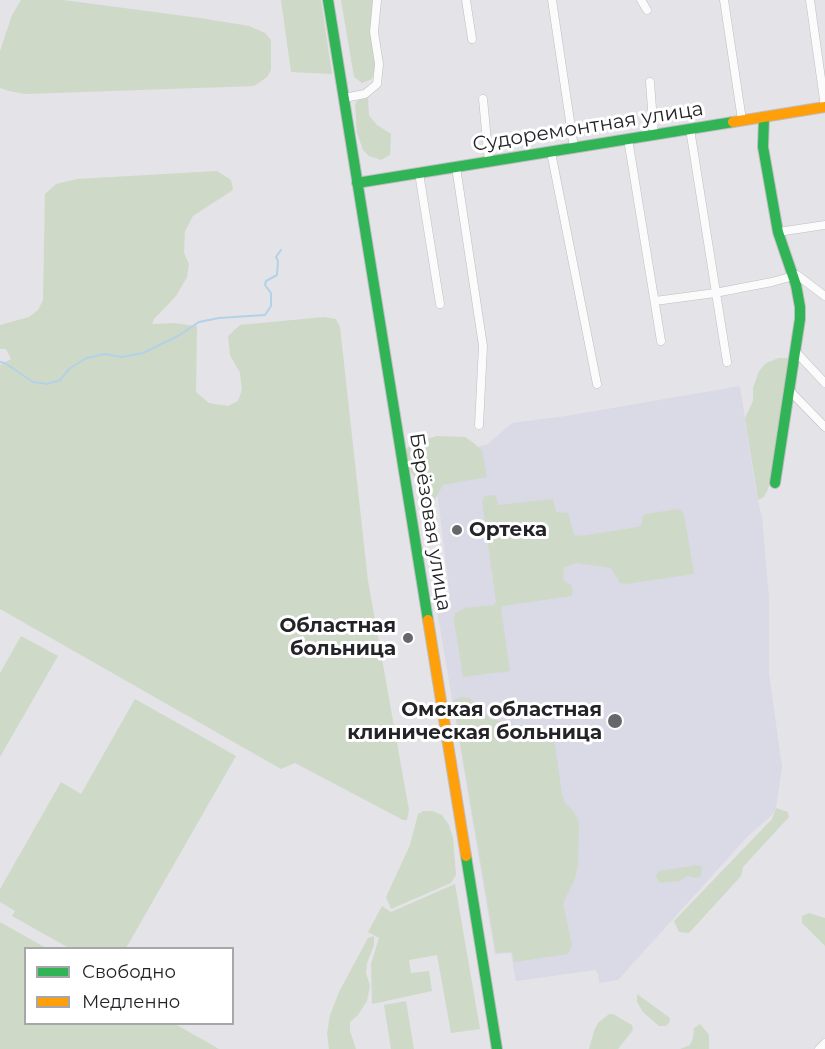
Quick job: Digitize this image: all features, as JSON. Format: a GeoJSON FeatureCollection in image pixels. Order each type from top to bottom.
{"type":"FeatureCollection","features":[{"type":"Feature","properties":{"kind":"main road","name":"Берёзовая улица"},"geometry":{"type":"LineString","coordinates":[[328,0],[497,1049]]}},
{"type":"Feature","properties":{"kind":"main road","name":"Судоремонтная улица"},"geometry":{"type":"LineString","coordinates":[[357,183],[825,107]]}},
{"type":"Feature","properties":{"kind":"main road"},"geometry":{"type":"LineString","coordinates":[[764,117],[764,147],[778,232],[801,307],[775,483]]}},
{"type":"Feature","properties":{"kind":"street"},"geometry":{"type":"LineString","coordinates":[[344,98],[365,94],[377,84],[379,64],[374,32],[377,0]]}},
{"type":"Feature","properties":{"kind":"street"},"geometry":{"type":"LineString","coordinates":[[466,0],[472,39]]}},
{"type":"Feature","properties":{"kind":"street"},"geometry":{"type":"LineString","coordinates":[[552,0],[574,148]]}},
{"type":"Feature","properties":{"kind":"street"},"geometry":{"type":"LineString","coordinates":[[641,0],[647,10]]}},
{"type":"Feature","properties":{"kind":"street"},"geometry":{"type":"LineString","coordinates":[[724,0],[742,120]]}},
{"type":"Feature","properties":{"kind":"street"},"geometry":{"type":"LineString","coordinates":[[810,0],[825,107]]}},
{"type":"Feature","properties":{"kind":"street"},"geometry":{"type":"LineString","coordinates":[[650,82],[654,135]]}},
{"type":"Feature","properties":{"kind":"street"},"geometry":{"type":"LineString","coordinates":[[483,99],[489,162]]}},
{"type":"Feature","properties":{"kind":"street"},"geometry":{"type":"LineString","coordinates":[[690,129],[727,362]]}},
{"type":"Feature","properties":{"kind":"street"},"geometry":{"type":"LineString","coordinates":[[628,139],[661,341]]}},
{"type":"Feature","properties":{"kind":"street"},"geometry":{"type":"LineString","coordinates":[[551,152],[597,384]]}},
{"type":"Feature","properties":{"kind":"street"},"geometry":{"type":"LineString","coordinates":[[456,167],[483,346],[479,425]]}},
{"type":"Feature","properties":{"kind":"street"},"geometry":{"type":"LineString","coordinates":[[419,173],[440,304]]}},
{"type":"Feature","properties":{"kind":"street"},"geometry":{"type":"LineString","coordinates":[[778,232],[825,225]]}},
{"type":"Feature","properties":{"kind":"street"},"geometry":{"type":"LineString","coordinates":[[655,301],[715,293],[772,282],[792,275],[801,277],[825,296]]}},
{"type":"Feature","properties":{"kind":"street"},"geometry":{"type":"LineString","coordinates":[[795,351],[825,383]]}},
{"type":"Feature","properties":{"kind":"street"},"geometry":{"type":"LineString","coordinates":[[789,390],[825,427]]}},
{"type":"Feature","properties":{"kind":"street"},"geometry":{"type":"LineString","coordinates":[[819,1049],[825,1042]]}},
{"type":"Feature","properties":{"kind":"shaded area","name":"Омская областная клиническая больница"},"geometry":{"type":"Polygon","coordinates":[[[740,386],[762,518],[769,598],[769,674],[782,767],[776,808],[618,980],[599,983],[595,970],[516,981],[511,953],[495,954],[435,598],[450,596],[432,450],[470,449],[488,444],[512,423],[740,386]]]}},
{"type":"Feature","properties":{"kind":"green space"},"geometry":{"type":"Polygon","coordinates":[[[21,0],[63,0],[249,26],[265,33],[271,40],[271,70],[267,77],[254,86],[26,94],[9,91],[0,88],[0,51],[12,15],[21,0]]]}},
{"type":"Feature","properties":{"kind":"green space"},"geometry":{"type":"Polygon","coordinates":[[[281,0],[321,0],[332,74],[291,72],[281,0]]]}},
{"type":"Feature","properties":{"kind":"green space"},"geometry":{"type":"Polygon","coordinates":[[[341,0],[375,0],[377,52],[375,68],[372,79],[362,83],[354,77],[341,0]]]}},
{"type":"Feature","properties":{"kind":"green space"},"geometry":{"type":"Polygon","coordinates":[[[360,97],[368,98],[369,115],[377,125],[391,134],[390,155],[381,160],[369,156],[363,150],[357,133],[355,104],[360,97]]]}},
{"type":"Feature","properties":{"kind":"green space"},"geometry":{"type":"Polygon","coordinates":[[[217,171],[231,180],[233,190],[193,216],[185,231],[184,253],[189,264],[187,277],[176,296],[152,324],[173,323],[197,326],[196,392],[209,403],[228,406],[238,401],[242,390],[240,373],[230,355],[228,336],[240,325],[324,317],[336,319],[340,327],[368,581],[409,810],[407,820],[403,820],[295,763],[281,769],[0,609],[0,365],[11,359],[6,349],[0,349],[0,325],[29,317],[38,310],[43,300],[45,194],[56,184],[77,179],[217,171]]]}},
{"type":"Feature","properties":{"kind":"green space"},"geometry":{"type":"Polygon","coordinates":[[[779,358],[789,358],[775,466],[764,497],[758,500],[745,418],[753,401],[753,388],[759,371],[766,363],[779,358]]]}},
{"type":"Feature","properties":{"kind":"green space"},"geometry":{"type":"Polygon","coordinates":[[[437,436],[465,437],[475,444],[482,451],[487,477],[443,485],[434,501],[428,505],[423,501],[418,483],[409,469],[405,451],[412,443],[437,436]]]}},
{"type":"Feature","properties":{"kind":"green space"},"geometry":{"type":"Polygon","coordinates":[[[485,496],[496,496],[498,505],[553,499],[556,512],[568,513],[574,535],[581,536],[638,527],[642,524],[642,517],[645,514],[679,509],[684,514],[694,574],[626,584],[620,583],[611,568],[576,563],[564,568],[563,580],[571,585],[573,591],[571,596],[501,608],[510,671],[463,677],[454,620],[455,613],[465,608],[494,605],[496,602],[482,501],[485,496]]]}},
{"type":"Feature","properties":{"kind":"green space"},"geometry":{"type":"Polygon","coordinates":[[[21,636],[58,656],[0,757],[0,673],[21,636]]]}},
{"type":"Feature","properties":{"kind":"green space"},"geometry":{"type":"Polygon","coordinates":[[[462,697],[470,698],[490,719],[532,728],[554,738],[562,795],[579,822],[578,864],[575,879],[563,903],[572,946],[568,954],[514,962],[512,952],[496,953],[453,700],[462,697]]]}},
{"type":"Feature","properties":{"kind":"green space"},"geometry":{"type":"Polygon","coordinates":[[[135,699],[236,756],[127,947],[67,947],[12,916],[15,911],[0,902],[0,889],[61,782],[81,794],[135,699]]]}},
{"type":"Feature","properties":{"kind":"green space"},"geometry":{"type":"Polygon","coordinates":[[[776,808],[788,812],[789,817],[743,867],[741,876],[689,933],[679,932],[674,921],[772,819],[776,808]]]}},
{"type":"Feature","properties":{"kind":"green space"},"geometry":{"type":"Polygon","coordinates":[[[423,811],[432,811],[442,815],[449,825],[453,838],[456,875],[451,883],[391,909],[386,897],[410,845],[418,814],[423,811]]]}},
{"type":"Feature","properties":{"kind":"green space"},"geometry":{"type":"Polygon","coordinates":[[[698,865],[702,868],[701,876],[696,878],[688,876],[679,881],[662,883],[656,876],[659,871],[698,865]]]}},
{"type":"Feature","properties":{"kind":"green space"},"geometry":{"type":"Polygon","coordinates":[[[455,884],[480,1029],[451,1033],[437,955],[409,960],[411,973],[429,971],[432,991],[372,1004],[371,964],[379,938],[368,932],[382,906],[391,912],[455,884]]]}},
{"type":"Feature","properties":{"kind":"green space"},"geometry":{"type":"Polygon","coordinates":[[[809,913],[825,918],[825,946],[802,923],[802,916],[809,913]]]}},
{"type":"Feature","properties":{"kind":"green space"},"geometry":{"type":"Polygon","coordinates":[[[0,922],[44,947],[24,947],[24,1025],[177,1025],[219,1049],[0,1049],[0,922]]]}},
{"type":"Feature","properties":{"kind":"green space"},"geometry":{"type":"Polygon","coordinates":[[[374,936],[374,945],[367,963],[366,973],[370,986],[367,1001],[358,1015],[350,1022],[350,1031],[356,1049],[329,1049],[327,1033],[330,1015],[339,992],[368,938],[374,936]]]}},
{"type":"Feature","properties":{"kind":"green space"},"geometry":{"type":"Polygon","coordinates":[[[637,994],[670,1018],[666,1026],[659,1026],[643,1012],[637,1002],[637,994]]]}},
{"type":"Feature","properties":{"kind":"green space"},"geometry":{"type":"Polygon","coordinates":[[[406,1001],[414,1049],[391,1049],[384,1005],[406,1001]]]}},
{"type":"Feature","properties":{"kind":"green space"},"geometry":{"type":"Polygon","coordinates":[[[609,1014],[632,1025],[633,1030],[618,1049],[589,1049],[598,1023],[609,1014]]]}},
{"type":"Feature","properties":{"kind":"green space"},"geometry":{"type":"Polygon","coordinates":[[[700,1024],[709,1035],[709,1049],[680,1049],[690,1045],[694,1028],[700,1024]]]}},
{"type":"Feature","properties":{"kind":"waterway"},"geometry":{"type":"LineString","coordinates":[[0,362],[33,382],[47,384],[60,380],[70,368],[87,358],[104,354],[121,357],[143,353],[178,336],[199,322],[219,318],[265,315],[271,306],[271,293],[265,285],[266,281],[277,275],[276,257],[281,250]]}},
{"type":"Feature","properties":{"kind":"traffic: fast"},"geometry":{"type":"LineString","coordinates":[[328,0],[428,620]]}},
{"type":"Feature","properties":{"kind":"traffic: fast"},"geometry":{"type":"LineString","coordinates":[[764,117],[763,147],[778,232],[796,285],[800,307],[775,483]]}},
{"type":"Feature","properties":{"kind":"traffic: fast"},"geometry":{"type":"LineString","coordinates":[[357,183],[733,122]]}},
{"type":"Feature","properties":{"kind":"traffic: fast"},"geometry":{"type":"LineString","coordinates":[[466,856],[497,1049]]}},
{"type":"Feature","properties":{"kind":"traffic: slow"},"geometry":{"type":"LineString","coordinates":[[733,122],[825,107]]}},
{"type":"Feature","properties":{"kind":"traffic: slow"},"geometry":{"type":"LineString","coordinates":[[428,620],[466,856]]}},
{"type":"Feature","properties":{"kind":"place","name":"Ортека"},"geometry":{"type":"Point","coordinates":[457,530]}},
{"type":"Feature","properties":{"kind":"place","name":"Областная больница"},"geometry":{"type":"Point","coordinates":[408,638]}},
{"type":"Feature","properties":{"kind":"place","name":"Омская областная клиническая больница"},"geometry":{"type":"Point","coordinates":[615,721]}}]}
